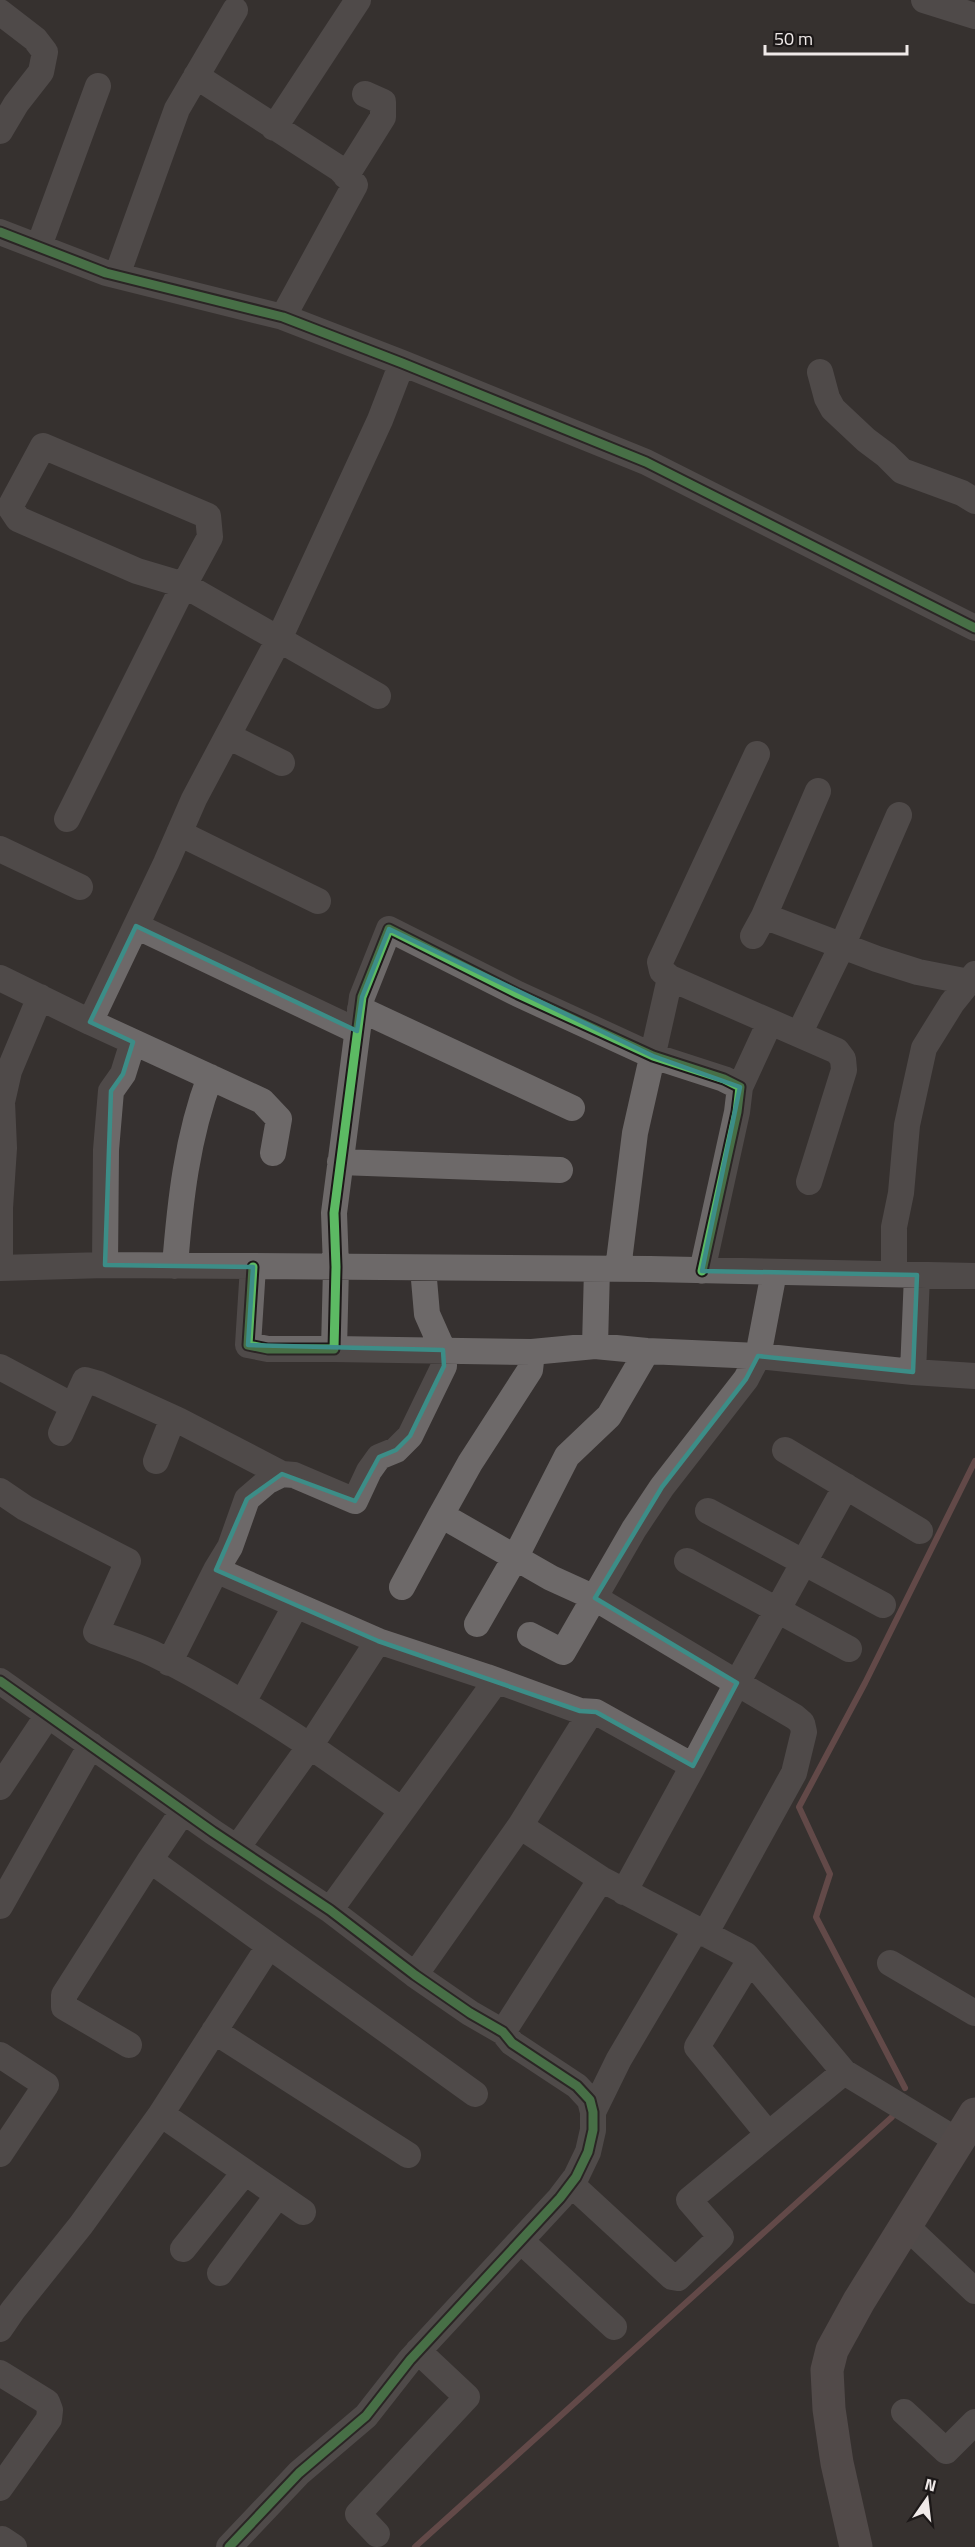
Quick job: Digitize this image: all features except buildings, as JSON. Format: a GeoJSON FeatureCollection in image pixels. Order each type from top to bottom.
{"type":"FeatureCollection","features":[{"type":"Feature","properties":{"kind":"main road"},"geometry":{"type":"LineString","coordinates":[[856,2547],[837,2463],[827,2391],[827,2370],[832,2350],[840,2333],[967,2128]]}},
{"type":"Feature","properties":{"kind":"street"},"geometry":{"type":"LineString","coordinates":[[274,128],[358,0]]}},
{"type":"Feature","properties":{"kind":"street"},"geometry":{"type":"LineString","coordinates":[[924,0],[975,16]]}},
{"type":"Feature","properties":{"kind":"street"},"geometry":{"type":"LineString","coordinates":[[0,131],[16,104],[40,72],[45,52],[5,9]]}},
{"type":"Feature","properties":{"kind":"street"},"geometry":{"type":"LineString","coordinates":[[117,275],[177,109],[235,10]]}},
{"type":"Feature","properties":{"kind":"street"},"geometry":{"type":"LineString","coordinates":[[196,76],[355,184],[348,201],[283,317]]}},
{"type":"Feature","properties":{"kind":"street"},"geometry":{"type":"LineString","coordinates":[[39,246],[98,86]]}},
{"type":"Feature","properties":{"kind":"street"},"geometry":{"type":"LineString","coordinates":[[346,176],[382,117],[383,102],[365,94]]}},
{"type":"Feature","properties":{"kind":"street"},"geometry":{"type":"LineString","coordinates":[[0,232],[117,275],[283,317],[646,462],[975,628]]}},
{"type":"Feature","properties":{"kind":"street"},"geometry":{"type":"LineString","coordinates":[[90,1022],[194,799],[278,641],[380,420],[402,363]]}},
{"type":"Feature","properties":{"kind":"street"},"geometry":{"type":"LineString","coordinates":[[820,372],[832,409],[903,471],[962,493],[975,501]]}},
{"type":"Feature","properties":{"kind":"street"},"geometry":{"type":"LineString","coordinates":[[67,819],[184,585],[210,537],[208,516],[44,446],[10,507],[18,519],[137,571],[184,585],[278,641],[378,696]]}},
{"type":"Feature","properties":{"kind":"street"},"geometry":{"type":"LineString","coordinates":[[228,736],[282,763]]}},
{"type":"Feature","properties":{"kind":"street"},"geometry":{"type":"LineString","coordinates":[[757,754],[660,962],[662,971],[670,978],[837,1051],[843,1059],[844,1070],[809,1182]]}},
{"type":"Feature","properties":{"kind":"street"},"geometry":{"type":"LineString","coordinates":[[818,791],[758,926],[842,946],[918,972],[972,978]]}},
{"type":"Feature","properties":{"kind":"street"},"geometry":{"type":"LineString","coordinates":[[799,1034],[842,946],[899,815]]}},
{"type":"Feature","properties":{"kind":"street"},"geometry":{"type":"LineString","coordinates":[[179,833],[318,901]]}},
{"type":"Feature","properties":{"kind":"street"},"geometry":{"type":"LineString","coordinates":[[0,849],[80,887]]}},
{"type":"Feature","properties":{"kind":"street"},"geometry":{"type":"LineString","coordinates":[[136,926],[572,1108]]}},
{"type":"Feature","properties":{"kind":"street"},"geometry":{"type":"LineString","coordinates":[[334,1349],[336,1267],[334,1213],[340,1162],[362,997],[389,929],[518,994],[653,1056],[724,1078],[740,1087]]}},
{"type":"Feature","properties":{"kind":"street"},"geometry":{"type":"LineString","coordinates":[[0,978],[262,1101],[279,1119],[273,1153]]}},
{"type":"Feature","properties":{"kind":"street"},"geometry":{"type":"LineString","coordinates":[[595,1346],[608,1269],[632,1170],[635,1133],[670,978]]}},
{"type":"Feature","properties":{"kind":"street"},"geometry":{"type":"LineString","coordinates":[[913,1372],[906,1275],[894,1227],[901,1193],[907,1125],[924,1048],[952,1003],[972,978]]}},
{"type":"Feature","properties":{"kind":"street"},"geometry":{"type":"LineString","coordinates":[[0,1263],[0,1209],[4,1148],[2,1102],[9,1071],[40,997]]}},
{"type":"Feature","properties":{"kind":"street"},"geometry":{"type":"LineString","coordinates":[[702,1270],[737,1112],[740,1087],[770,1022]]}},
{"type":"Feature","properties":{"kind":"street"},"geometry":{"type":"LineString","coordinates":[[105,1264],[106,1150],[111,1090],[123,1074],[133,1042]]}},
{"type":"Feature","properties":{"kind":"street"},"geometry":{"type":"LineString","coordinates":[[175,1266],[189,1146],[197,1111],[210,1077]]}},
{"type":"Feature","properties":{"kind":"street"},"geometry":{"type":"LineString","coordinates":[[340,1162],[560,1170]]}},
{"type":"Feature","properties":{"kind":"street"},"geometry":{"type":"LineString","coordinates":[[0,1268],[105,1264],[702,1270],[975,1276]]}},
{"type":"Feature","properties":{"kind":"street"},"geometry":{"type":"LineString","coordinates":[[253,1267],[248,1345],[268,1349],[532,1352],[595,1346],[647,1352],[758,1356],[975,1376]]}},
{"type":"Feature","properties":{"kind":"street"},"geometry":{"type":"LineString","coordinates":[[61,1433],[85,1380],[99,1384],[173,1418],[282,1474],[294,1475],[354,1501],[379,1457],[396,1450],[410,1436],[444,1366],[443,1350],[427,1314],[423,1268]]}},
{"type":"Feature","properties":{"kind":"street"},"geometry":{"type":"LineString","coordinates":[[530,1635],[563,1652],[634,1529],[662,1487],[746,1379],[758,1356],[774,1272]]}},
{"type":"Feature","properties":{"kind":"street"},"geometry":{"type":"LineString","coordinates":[[402,1587],[471,1463],[530,1370],[532,1352]]}},
{"type":"Feature","properties":{"kind":"street"},"geometry":{"type":"LineString","coordinates":[[477,1624],[515,1558],[567,1456],[609,1416],[647,1352]]}},
{"type":"Feature","properties":{"kind":"street"},"geometry":{"type":"LineString","coordinates":[[0,1367],[73,1406]]}},
{"type":"Feature","properties":{"kind":"street"},"geometry":{"type":"LineString","coordinates":[[156,1461],[173,1418]]}},
{"type":"Feature","properties":{"kind":"street"},"geometry":{"type":"LineString","coordinates":[[785,1450],[920,1531]]}},
{"type":"Feature","properties":{"kind":"street"},"geometry":{"type":"LineString","coordinates":[[169,1663],[230,1547],[247,1499],[261,1486],[282,1474]]}},
{"type":"Feature","properties":{"kind":"street"},"geometry":{"type":"LineString","coordinates":[[624,1892],[846,1486]]}},
{"type":"Feature","properties":{"kind":"street"},"geometry":{"type":"LineString","coordinates":[[0,1491],[25,1508],[128,1561],[96,1632],[150,1652],[243,1702],[402,1810]]}},
{"type":"Feature","properties":{"kind":"street"},"geometry":{"type":"LineString","coordinates":[[708,1511],[883,1605]]}},
{"type":"Feature","properties":{"kind":"street"},"geometry":{"type":"LineString","coordinates":[[441,1515],[551,1578],[595,1598],[795,1716],[802,1723],[804,1732],[794,1773],[700,1931],[619,2059],[593,2112]]}},
{"type":"Feature","properties":{"kind":"street"},"geometry":{"type":"LineString","coordinates":[[687,1561],[849,1649]]}},
{"type":"Feature","properties":{"kind":"street"},"geometry":{"type":"LineString","coordinates":[[216,1570],[378,1641],[580,1711],[597,1712],[693,1766]]}},
{"type":"Feature","properties":{"kind":"street"},"geometry":{"type":"LineString","coordinates":[[243,1702],[296,1605]]}},
{"type":"Feature","properties":{"kind":"street"},"geometry":{"type":"LineString","coordinates":[[237,1848],[310,1746],[378,1641]]}},
{"type":"Feature","properties":{"kind":"street"},"geometry":{"type":"LineString","coordinates":[[0,1681],[183,1811],[330,1910],[415,1976],[503,2032],[512,2043],[577,2086],[590,2100],[593,2130],[588,2152],[571,2184],[418,2351],[366,2416],[299,2473],[229,2547]]}},
{"type":"Feature","properties":{"kind":"street"},"geometry":{"type":"LineString","coordinates":[[330,1910],[496,1681]]}},
{"type":"Feature","properties":{"kind":"street"},"geometry":{"type":"LineString","coordinates":[[415,1976],[520,1826],[591,1712]]}},
{"type":"Feature","properties":{"kind":"street"},"geometry":{"type":"LineString","coordinates":[[0,1787],[48,1715]]}},
{"type":"Feature","properties":{"kind":"street"},"geometry":{"type":"LineString","coordinates":[[0,1906],[91,1746]]}},
{"type":"Feature","properties":{"kind":"street"},"geometry":{"type":"LineString","coordinates":[[129,2045],[64,2007],[64,1995],[183,1811]]}},
{"type":"Feature","properties":{"kind":"street"},"geometry":{"type":"LineString","coordinates":[[520,1826],[601,1879],[747,1955],[844,2072],[967,2128]]}},
{"type":"Feature","properties":{"kind":"street"},"geometry":{"type":"LineString","coordinates":[[150,1860],[475,2094]]}},
{"type":"Feature","properties":{"kind":"street"},"geometry":{"type":"LineString","coordinates":[[503,2032],[601,1879]]}},
{"type":"Feature","properties":{"kind":"street"},"geometry":{"type":"LineString","coordinates":[[4,2314],[81,2225],[161,2114],[269,1946]]}},
{"type":"Feature","properties":{"kind":"street"},"geometry":{"type":"LineString","coordinates":[[750,1959],[697,2047],[768,2134]]}},
{"type":"Feature","properties":{"kind":"street"},"geometry":{"type":"LineString","coordinates":[[890,1963],[975,2013]]}},
{"type":"Feature","properties":{"kind":"street"},"geometry":{"type":"LineString","coordinates":[[214,2031],[408,2155]]}},
{"type":"Feature","properties":{"kind":"street"},"geometry":{"type":"LineString","coordinates":[[0,2055],[46,2085],[0,2154]]}},
{"type":"Feature","properties":{"kind":"street"},"geometry":{"type":"LineString","coordinates":[[571,2184],[672,2277],[678,2278],[721,2237],[689,2200],[844,2072]]}},
{"type":"Feature","properties":{"kind":"street"},"geometry":{"type":"LineString","coordinates":[[161,2114],[303,2212]]}},
{"type":"Feature","properties":{"kind":"street"},"geometry":{"type":"LineString","coordinates":[[183,2249],[245,2172]]}},
{"type":"Feature","properties":{"kind":"street"},"geometry":{"type":"LineString","coordinates":[[220,2273],[278,2195]]}},
{"type":"Feature","properties":{"kind":"street"},"geometry":{"type":"LineString","coordinates":[[906,2226],[975,2290]]}},
{"type":"Feature","properties":{"kind":"street"},"geometry":{"type":"LineString","coordinates":[[521,2241],[614,2327]]}},
{"type":"Feature","properties":{"kind":"street"},"geometry":{"type":"LineString","coordinates":[[376,2543],[358,2514],[467,2397],[418,2351]]}},
{"type":"Feature","properties":{"kind":"street"},"geometry":{"type":"LineString","coordinates":[[0,2373],[47,2402],[50,2410],[49,2420],[0,2488]]}},
{"type":"Feature","properties":{"kind":"street"},"geometry":{"type":"LineString","coordinates":[[904,2412],[946,2451],[975,2422]]}},
{"type":"Feature","properties":{"kind":"street"},"geometry":{"type":"LineString","coordinates":[[0,2542],[2,2539],[14,2547]]}},
{"type":"Feature","properties":{"kind":"highlighted area"},"geometry":{"type":"Polygon","coordinates":[[[136,926],[357,1031],[362,997],[389,929],[653,1056],[740,1087],[702,1271],[917,1275],[913,1372],[758,1356],[746,1379],[662,1487],[595,1598],[737,1683],[693,1766],[596,1712],[580,1711],[378,1641],[216,1570],[247,1499],[282,1474],[355,1501],[379,1457],[396,1450],[410,1436],[444,1366],[443,1350],[248,1345],[253,1267],[105,1265],[111,1091],[123,1074],[133,1042],[90,1022],[136,926]]]}},
{"type":"Feature","properties":{"kind":"waterway"},"geometry":{"type":"LineString","coordinates":[[905,2088],[816,1917],[830,1874],[799,1807],[865,1683],[975,1461]]}},
{"type":"Feature","properties":{"kind":"waterway"},"geometry":{"type":"LineString","coordinates":[[415,2547],[892,2117]]}},
{"type":"Feature","properties":{"kind":"cycle path"},"geometry":{"type":"LineString","coordinates":[[0,232],[106,273],[283,317],[646,462],[975,628]]}},
{"type":"Feature","properties":{"kind":"cycle path"},"geometry":{"type":"LineString","coordinates":[[253,1267],[248,1345],[268,1349],[334,1349],[336,1267],[334,1213],[362,997],[389,929],[518,994],[653,1056],[724,1079],[740,1087],[737,1112],[702,1271]]}},
{"type":"Feature","properties":{"kind":"cycle path"},"geometry":{"type":"LineString","coordinates":[[0,1681],[213,1832],[330,1910],[415,1975],[470,2013],[503,2032],[512,2043],[577,2086],[590,2100],[593,2130],[588,2152],[576,2177],[560,2198],[410,2360],[366,2416],[299,2473],[229,2547]]}}]}
